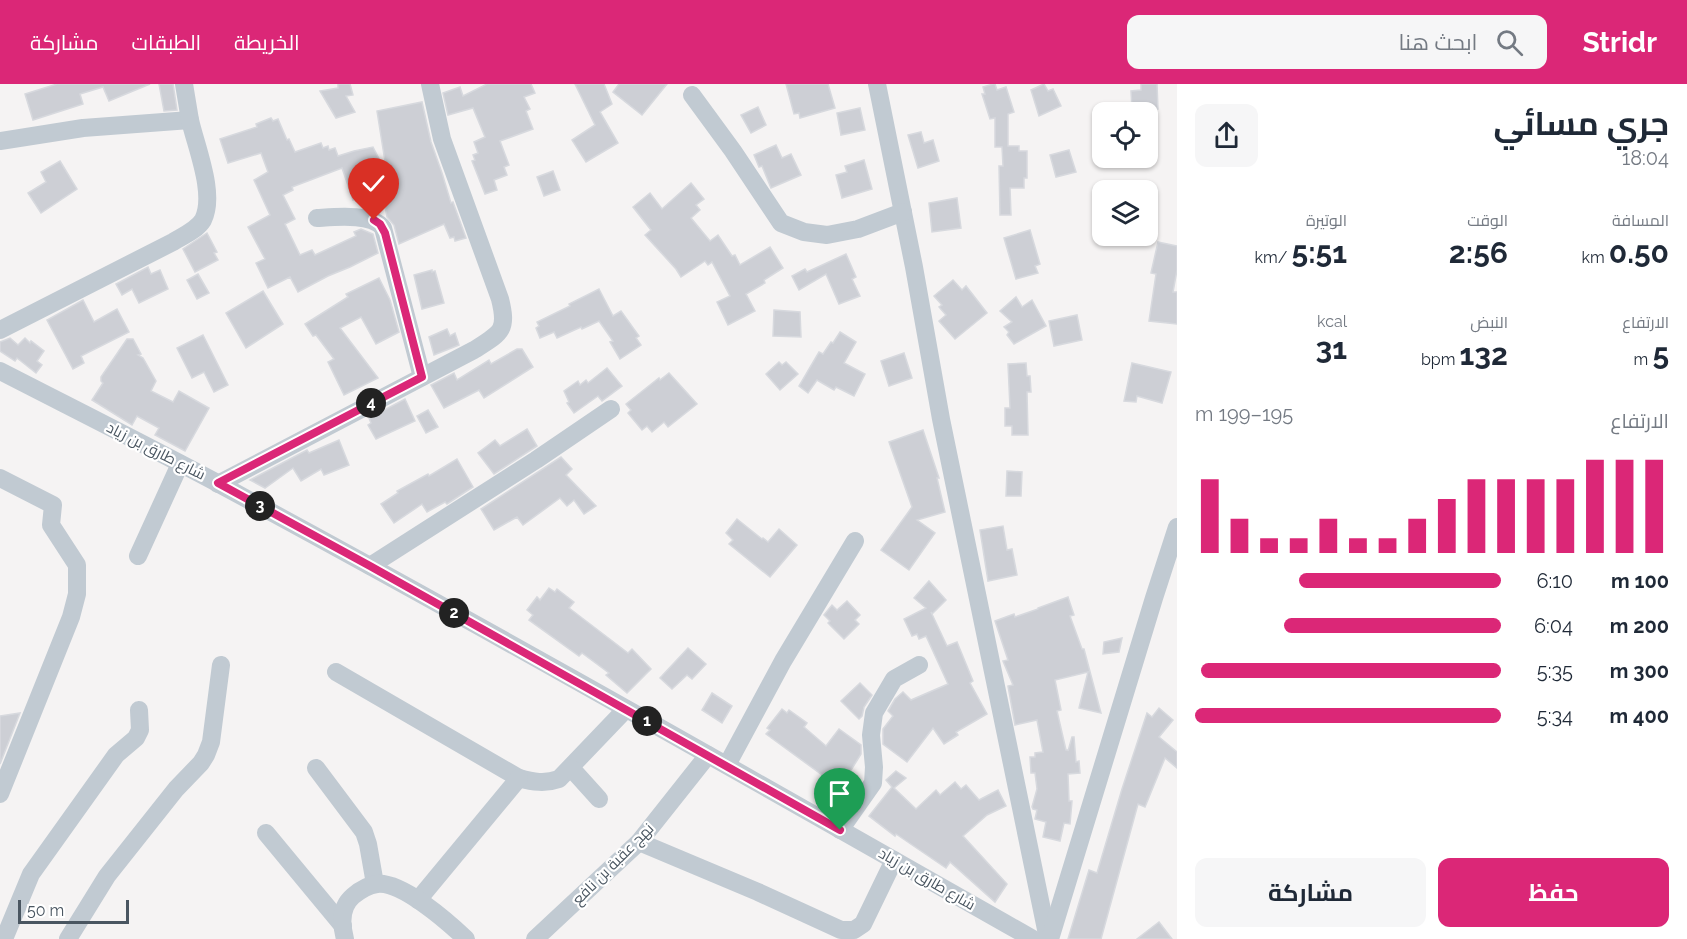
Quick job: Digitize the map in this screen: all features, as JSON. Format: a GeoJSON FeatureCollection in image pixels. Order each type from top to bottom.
{"type":"FeatureCollection","features":[{"type":"Feature","properties":{"kind":"street"},"geometry":{"type":"LineString","coordinates":[[0,330],[173,242],[202,221],[207,206],[206,185],[184,84]]}},
{"type":"Feature","properties":{"kind":"street"},"geometry":{"type":"LineString","coordinates":[[218,483],[422,377],[490,340],[501,331],[503,313],[500,299],[442,139],[430,84]]}},
{"type":"Feature","properties":{"kind":"street"},"geometry":{"type":"LineString","coordinates":[[877,84],[915,267],[940,419],[1049,939]]}},
{"type":"Feature","properties":{"kind":"street"},"geometry":{"type":"LineString","coordinates":[[692,95],[781,223],[804,232],[827,235],[858,229],[903,212]]}},
{"type":"Feature","properties":{"kind":"street"},"geometry":{"type":"LineString","coordinates":[[0,141],[92,127],[190,120]]}},
{"type":"Feature","properties":{"kind":"street"},"geometry":{"type":"LineString","coordinates":[[317,218],[368,219],[377,222],[383,228],[422,377]]}},
{"type":"Feature","properties":{"kind":"street","name":"شارع طارق بن زياد"},"geometry":{"type":"LineString","coordinates":[[0,370],[218,483],[370,566],[1033,939]]}},
{"type":"Feature","properties":{"kind":"street"},"geometry":{"type":"LineString","coordinates":[[370,566],[536,460],[610,409]]}},
{"type":"Feature","properties":{"kind":"street"},"geometry":{"type":"LineString","coordinates":[[138,556],[180,464]]}},
{"type":"Feature","properties":{"kind":"street"},"geometry":{"type":"LineString","coordinates":[[0,478],[53,505],[51,525],[77,565],[77,594],[71,617],[0,794]]}},
{"type":"Feature","properties":{"kind":"street"},"geometry":{"type":"LineString","coordinates":[[1049,939],[1177,527]]}},
{"type":"Feature","properties":{"kind":"street"},"geometry":{"type":"LineString","coordinates":[[727,765],[783,662],[855,542]]}},
{"type":"Feature","properties":{"kind":"street"},"geometry":{"type":"LineString","coordinates":[[68,939],[107,876],[206,755],[211,742],[220,665]]}},
{"type":"Feature","properties":{"kind":"street"},"geometry":{"type":"LineString","coordinates":[[840,830],[873,783],[874,767],[870,735],[874,713],[894,679],[919,665]]}},
{"type":"Feature","properties":{"kind":"street"},"geometry":{"type":"LineString","coordinates":[[336,672],[519,778],[534,782],[551,782],[559,779],[626,709]]}},
{"type":"Feature","properties":{"kind":"street"},"geometry":{"type":"LineString","coordinates":[[4,939],[31,874],[116,755],[136,738],[140,730],[139,710]]}},
{"type":"Feature","properties":{"kind":"street","name":"نهج عقبة بن نافع"},"geometry":{"type":"LineString","coordinates":[[534,939],[639,842],[708,755]]}},
{"type":"Feature","properties":{"kind":"street"},"geometry":{"type":"LineString","coordinates":[[316,768],[364,832],[375,884]]}},
{"type":"Feature","properties":{"kind":"street"},"geometry":{"type":"LineString","coordinates":[[571,768],[599,799]]}},
{"type":"Feature","properties":{"kind":"street"},"geometry":{"type":"LineString","coordinates":[[418,900],[519,778]]}},
{"type":"Feature","properties":{"kind":"street"},"geometry":{"type":"LineString","coordinates":[[266,832],[344,932]]}},
{"type":"Feature","properties":{"kind":"street"},"geometry":{"type":"LineString","coordinates":[[639,842],[841,930],[854,930],[863,924],[894,860]]}},
{"type":"Feature","properties":{"kind":"street"},"geometry":{"type":"LineString","coordinates":[[344,932],[342,913],[348,900],[375,884],[390,886],[418,900],[442,917],[466,939]]}},
{"type":"Feature","properties":{"kind":"building"},"geometry":{"type":"Polygon","coordinates":[[[57,84],[150,84],[109,101],[103,87],[80,94],[83,104],[33,120],[25,94],[57,84]]]}},
{"type":"Feature","properties":{"kind":"building"},"geometry":{"type":"Polygon","coordinates":[[[159,84],[173,84],[177,110],[164,111],[159,84]]]}},
{"type":"Feature","properties":{"kind":"building"},"geometry":{"type":"Polygon","coordinates":[[[338,84],[350,84],[353,95],[346,96],[355,112],[336,118],[320,91],[338,88],[338,84]]]}},
{"type":"Feature","properties":{"kind":"building"},"geometry":{"type":"Polygon","coordinates":[[[487,84],[531,84],[535,93],[524,97],[530,109],[526,111],[533,129],[500,141],[509,165],[504,167],[507,175],[494,180],[497,190],[485,194],[472,161],[475,160],[473,155],[478,153],[474,142],[485,137],[473,108],[448,115],[443,93],[460,87],[463,96],[487,84]]]}},
{"type":"Feature","properties":{"kind":"building"},"geometry":{"type":"Polygon","coordinates":[[[575,84],[604,84],[612,104],[600,112],[618,143],[586,162],[572,140],[595,125],[575,84]]]}},
{"type":"Feature","properties":{"kind":"building"},"geometry":{"type":"Polygon","coordinates":[[[619,84],[667,84],[642,115],[613,92],[619,84]]]}},
{"type":"Feature","properties":{"kind":"building"},"geometry":{"type":"Polygon","coordinates":[[[786,84],[828,84],[835,108],[800,118],[799,113],[794,114],[786,84]]]}},
{"type":"Feature","properties":{"kind":"building"},"geometry":{"type":"Polygon","coordinates":[[[993,84],[997,90],[1006,87],[1014,112],[1008,114],[1008,146],[1019,146],[1019,151],[1027,151],[1027,178],[1024,178],[1024,188],[1010,188],[1011,215],[1000,215],[999,166],[1003,166],[1002,147],[995,147],[995,118],[990,119],[982,94],[985,94],[983,87],[993,84]]]}},
{"type":"Feature","properties":{"kind":"building"},"geometry":{"type":"Polygon","coordinates":[[[1044,84],[1048,91],[1053,89],[1061,106],[1039,116],[1031,90],[1044,84]]]}},
{"type":"Feature","properties":{"kind":"building"},"geometry":{"type":"Polygon","coordinates":[[[1141,84],[1157,84],[1158,102],[1132,102],[1131,91],[1141,90],[1141,84]]]}},
{"type":"Feature","properties":{"kind":"building"},"geometry":{"type":"Polygon","coordinates":[[[422,102],[431,142],[451,203],[453,202],[466,238],[455,241],[454,237],[450,238],[444,224],[399,244],[394,225],[387,217],[382,191],[353,200],[342,168],[292,187],[293,190],[283,195],[295,219],[285,224],[300,255],[312,250],[315,255],[356,236],[354,232],[361,229],[373,234],[378,253],[298,292],[290,277],[268,288],[256,263],[265,259],[248,227],[270,215],[254,180],[268,172],[261,153],[228,163],[220,139],[257,127],[256,124],[271,118],[273,121],[278,119],[295,152],[321,143],[323,148],[328,146],[329,150],[335,148],[338,156],[373,147],[387,174],[377,111],[422,102]]]}},
{"type":"Feature","properties":{"kind":"building"},"geometry":{"type":"Polygon","coordinates":[[[758,107],[766,125],[751,133],[741,115],[758,107]]]}},
{"type":"Feature","properties":{"kind":"building"},"geometry":{"type":"Polygon","coordinates":[[[860,108],[865,130],[841,135],[837,113],[860,108]]]}},
{"type":"Feature","properties":{"kind":"building"},"geometry":{"type":"Polygon","coordinates":[[[921,132],[924,143],[933,140],[939,161],[918,168],[908,135],[921,132]]]}},
{"type":"Feature","properties":{"kind":"building"},"geometry":{"type":"Polygon","coordinates":[[[776,145],[782,158],[791,154],[801,175],[771,188],[762,166],[759,167],[754,155],[776,145]]]}},
{"type":"Feature","properties":{"kind":"building"},"geometry":{"type":"Polygon","coordinates":[[[1069,150],[1076,172],[1056,177],[1050,155],[1069,150]]]}},
{"type":"Feature","properties":{"kind":"building"},"geometry":{"type":"Polygon","coordinates":[[[864,160],[872,189],[842,198],[836,175],[847,172],[845,166],[864,160]]]}},
{"type":"Feature","properties":{"kind":"building"},"geometry":{"type":"Polygon","coordinates":[[[60,161],[77,189],[41,213],[28,193],[46,182],[41,172],[60,161]]]}},
{"type":"Feature","properties":{"kind":"building"},"geometry":{"type":"Polygon","coordinates":[[[553,171],[560,190],[544,196],[537,177],[553,171]]]}},
{"type":"Feature","properties":{"kind":"building"},"geometry":{"type":"Polygon","coordinates":[[[691,183],[704,199],[696,205],[700,210],[691,218],[710,241],[718,235],[732,256],[735,255],[740,265],[770,247],[783,268],[764,280],[765,283],[746,294],[755,311],[728,325],[717,302],[730,296],[712,262],[708,265],[705,261],[681,277],[645,235],[651,230],[633,207],[650,193],[662,209],[691,183]]]}},
{"type":"Feature","properties":{"kind":"building"},"geometry":{"type":"Polygon","coordinates":[[[957,198],[961,228],[932,232],[929,203],[957,198]]]}},
{"type":"Feature","properties":{"kind":"building"},"geometry":{"type":"Polygon","coordinates":[[[1030,230],[1040,264],[1035,266],[1038,273],[1016,279],[1004,238],[1030,230]]]}},
{"type":"Feature","properties":{"kind":"building"},"geometry":{"type":"Polygon","coordinates":[[[207,233],[217,252],[214,253],[218,260],[195,272],[183,249],[207,233]]]}},
{"type":"Feature","properties":{"kind":"building"},"geometry":{"type":"Polygon","coordinates":[[[1158,242],[1177,246],[1177,270],[1173,292],[1177,292],[1177,324],[1149,321],[1156,274],[1151,273],[1158,242]]]}},
{"type":"Feature","properties":{"kind":"building"},"geometry":{"type":"Polygon","coordinates":[[[846,254],[856,277],[852,279],[860,296],[839,304],[826,274],[799,290],[792,276],[805,269],[807,272],[846,254]]]}},
{"type":"Feature","properties":{"kind":"building"},"geometry":{"type":"Polygon","coordinates":[[[148,267],[151,274],[160,270],[168,289],[139,303],[132,289],[122,295],[116,284],[148,267]]]}},
{"type":"Feature","properties":{"kind":"building"},"geometry":{"type":"Polygon","coordinates":[[[432,270],[432,272],[435,271],[444,303],[422,309],[414,275],[432,270]]]}},
{"type":"Feature","properties":{"kind":"building"},"geometry":{"type":"Polygon","coordinates":[[[198,274],[209,293],[197,299],[187,280],[198,274]]]}},
{"type":"Feature","properties":{"kind":"building"},"geometry":{"type":"Polygon","coordinates":[[[379,278],[390,300],[399,332],[376,344],[361,317],[340,328],[378,378],[344,395],[328,362],[334,359],[305,324],[348,297],[346,294],[379,278]]]}},
{"type":"Feature","properties":{"kind":"building"},"geometry":{"type":"Polygon","coordinates":[[[953,280],[962,290],[966,286],[987,313],[955,339],[939,321],[946,315],[939,307],[942,305],[934,296],[953,280]]]}},
{"type":"Feature","properties":{"kind":"building"},"geometry":{"type":"Polygon","coordinates":[[[599,289],[613,316],[621,311],[639,336],[636,338],[641,345],[620,359],[610,342],[613,341],[599,321],[557,338],[554,332],[540,338],[536,328],[539,326],[537,322],[599,289]]]}},
{"type":"Feature","properties":{"kind":"building"},"geometry":{"type":"Polygon","coordinates":[[[263,291],[283,324],[246,348],[226,313],[263,291]]]}},
{"type":"Feature","properties":{"kind":"building"},"geometry":{"type":"Polygon","coordinates":[[[1016,297],[1022,307],[1032,300],[1046,326],[1014,344],[1004,327],[1012,322],[1000,311],[1016,297]]]}},
{"type":"Feature","properties":{"kind":"building"},"geometry":{"type":"Polygon","coordinates":[[[83,300],[94,322],[117,309],[129,332],[81,356],[84,363],[73,369],[47,320],[83,300]]]}},
{"type":"Feature","properties":{"kind":"building"},"geometry":{"type":"Polygon","coordinates":[[[774,310],[800,312],[801,337],[773,336],[774,310]]]}},
{"type":"Feature","properties":{"kind":"building"},"geometry":{"type":"Polygon","coordinates":[[[1077,315],[1082,340],[1054,346],[1049,321],[1077,315]]]}},
{"type":"Feature","properties":{"kind":"building"},"geometry":{"type":"Polygon","coordinates":[[[447,329],[450,336],[455,333],[459,345],[434,355],[429,337],[447,329]]]}},
{"type":"Feature","properties":{"kind":"building"},"geometry":{"type":"Polygon","coordinates":[[[840,332],[856,342],[844,363],[865,374],[854,396],[836,387],[834,390],[817,380],[808,393],[799,386],[819,352],[823,354],[840,332]]]}},
{"type":"Feature","properties":{"kind":"building"},"geometry":{"type":"Polygon","coordinates":[[[203,335],[228,385],[214,392],[204,372],[192,378],[177,348],[203,335]]]}},
{"type":"Feature","properties":{"kind":"building"},"geometry":{"type":"Polygon","coordinates":[[[10,338],[18,345],[25,338],[44,351],[37,361],[42,365],[36,373],[17,358],[15,361],[0,351],[0,342],[10,338]]]}},
{"type":"Feature","properties":{"kind":"building"},"geometry":{"type":"Polygon","coordinates":[[[127,339],[133,339],[141,354],[138,355],[143,358],[156,381],[151,391],[173,402],[179,391],[209,408],[185,451],[155,435],[159,428],[137,416],[132,425],[92,400],[103,383],[101,377],[127,339]]]}},
{"type":"Feature","properties":{"kind":"building"},"geometry":{"type":"Polygon","coordinates":[[[517,349],[522,349],[533,367],[484,398],[479,390],[444,408],[431,385],[454,373],[457,380],[489,360],[491,364],[517,349]]]}},
{"type":"Feature","properties":{"kind":"building"},"geometry":{"type":"Polygon","coordinates":[[[904,353],[912,378],[889,386],[881,361],[904,353]]]}},
{"type":"Feature","properties":{"kind":"building"},"geometry":{"type":"Polygon","coordinates":[[[779,362],[782,365],[786,362],[798,374],[780,390],[766,374],[779,362]]]}},
{"type":"Feature","properties":{"kind":"building"},"geometry":{"type":"Polygon","coordinates":[[[1026,363],[1031,392],[1027,392],[1028,435],[1012,435],[1012,426],[1005,426],[1005,408],[1010,408],[1008,364],[1026,363]]]}},
{"type":"Feature","properties":{"kind":"building"},"geometry":{"type":"Polygon","coordinates":[[[1132,363],[1171,372],[1162,403],[1137,396],[1136,402],[1124,401],[1132,363]]]}},
{"type":"Feature","properties":{"kind":"building"},"geometry":{"type":"Polygon","coordinates":[[[607,368],[622,386],[602,401],[598,396],[574,413],[567,403],[569,402],[564,391],[578,381],[580,385],[586,380],[588,383],[607,368]]]}},
{"type":"Feature","properties":{"kind":"building"},"geometry":{"type":"Polygon","coordinates":[[[669,373],[697,404],[668,427],[664,422],[652,432],[647,426],[642,430],[628,413],[631,410],[626,404],[669,373]]]}},
{"type":"Feature","properties":{"kind":"building"},"geometry":{"type":"Polygon","coordinates":[[[405,399],[415,421],[376,439],[368,425],[371,423],[369,418],[405,399]]]}},
{"type":"Feature","properties":{"kind":"building"},"geometry":{"type":"Polygon","coordinates":[[[428,410],[438,427],[426,433],[417,416],[428,410]]]}},
{"type":"Feature","properties":{"kind":"building"},"geometry":{"type":"Polygon","coordinates":[[[527,429],[537,446],[494,474],[478,453],[495,440],[500,446],[527,429]]]}},
{"type":"Feature","properties":{"kind":"building"},"geometry":{"type":"Polygon","coordinates":[[[923,430],[939,478],[937,478],[945,512],[917,520],[935,533],[909,570],[881,550],[912,507],[889,442],[923,430]]]}},
{"type":"Feature","properties":{"kind":"building"},"geometry":{"type":"Polygon","coordinates":[[[339,440],[349,465],[324,475],[321,469],[301,481],[293,468],[265,488],[250,480],[307,450],[309,453],[339,440]]]}},
{"type":"Feature","properties":{"kind":"building"},"geometry":{"type":"Polygon","coordinates":[[[561,457],[572,469],[566,475],[596,506],[584,514],[574,500],[567,506],[560,498],[523,525],[517,517],[494,530],[481,509],[561,457]]]}},
{"type":"Feature","properties":{"kind":"building"},"geometry":{"type":"Polygon","coordinates":[[[457,459],[473,487],[447,504],[445,502],[427,512],[422,504],[394,523],[381,504],[398,493],[397,491],[428,474],[429,476],[457,459]]]}},
{"type":"Feature","properties":{"kind":"building"},"geometry":{"type":"Polygon","coordinates":[[[1007,471],[1022,472],[1021,496],[1006,496],[1007,471]]]}},
{"type":"Feature","properties":{"kind":"building"},"geometry":{"type":"Polygon","coordinates":[[[737,519],[768,542],[779,529],[797,545],[770,577],[729,544],[733,540],[726,533],[737,519]]]}},
{"type":"Feature","properties":{"kind":"building"},"geometry":{"type":"Polygon","coordinates":[[[1003,526],[1007,550],[1012,549],[1017,575],[988,581],[980,530],[1003,526]]]}},
{"type":"Feature","properties":{"kind":"building"},"geometry":{"type":"Polygon","coordinates":[[[929,581],[946,600],[932,614],[931,612],[947,646],[957,642],[973,681],[970,683],[987,714],[956,732],[958,735],[944,744],[933,728],[907,762],[883,744],[883,729],[893,716],[888,711],[895,699],[903,692],[911,700],[948,684],[926,636],[919,639],[917,634],[912,636],[904,619],[926,608],[914,598],[929,581]]]}},
{"type":"Feature","properties":{"kind":"building"},"geometry":{"type":"Polygon","coordinates":[[[549,588],[555,592],[557,589],[574,602],[569,608],[628,653],[632,649],[651,669],[627,693],[606,675],[609,673],[582,653],[579,656],[529,620],[533,615],[527,610],[537,597],[540,600],[549,588]]]}},
{"type":"Feature","properties":{"kind":"building"},"geometry":{"type":"Polygon","coordinates":[[[1068,597],[1074,615],[1070,616],[1082,649],[1084,649],[1101,713],[1079,708],[1088,672],[1055,680],[1061,710],[1057,711],[1066,750],[1068,751],[1072,737],[1074,737],[1076,762],[1079,761],[1080,773],[1068,774],[1069,801],[1072,801],[1070,824],[1064,823],[1060,841],[1043,837],[1046,822],[1035,819],[1037,810],[1032,807],[1037,789],[1035,773],[1031,773],[1030,757],[1035,757],[1035,753],[1043,752],[1037,720],[1015,725],[1008,686],[1013,685],[1003,661],[1008,660],[995,621],[1014,614],[1015,617],[1068,597]]]}},
{"type":"Feature","properties":{"kind":"building"},"geometry":{"type":"Polygon","coordinates":[[[847,601],[860,615],[855,620],[859,624],[844,639],[828,623],[830,621],[824,615],[832,605],[837,610],[847,601]]]}},
{"type":"Feature","properties":{"kind":"building"},"geometry":{"type":"Polygon","coordinates":[[[1122,638],[1119,652],[1103,654],[1104,642],[1122,638]]]}},
{"type":"Feature","properties":{"kind":"building"},"geometry":{"type":"Polygon","coordinates":[[[688,648],[706,664],[692,679],[687,675],[672,689],[660,678],[688,648]]]}},
{"type":"Feature","properties":{"kind":"building"},"geometry":{"type":"Polygon","coordinates":[[[860,683],[872,695],[859,719],[841,701],[860,683]]]}},
{"type":"Feature","properties":{"kind":"building"},"geometry":{"type":"Polygon","coordinates":[[[712,693],[732,706],[722,723],[702,710],[712,693]]]}},
{"type":"Feature","properties":{"kind":"building"},"geometry":{"type":"Polygon","coordinates":[[[1159,708],[1173,720],[1159,737],[1177,752],[1177,768],[1165,758],[1145,807],[1138,804],[1101,939],[1068,939],[1089,870],[1097,873],[1147,713],[1152,717],[1159,708]]]}},
{"type":"Feature","properties":{"kind":"building"},"geometry":{"type":"Polygon","coordinates":[[[782,709],[787,713],[789,710],[807,723],[804,727],[826,746],[839,729],[861,745],[861,754],[840,788],[766,734],[770,730],[767,728],[782,709]]]}},
{"type":"Feature","properties":{"kind":"building"},"geometry":{"type":"Polygon","coordinates":[[[20,713],[0,764],[0,716],[20,713]]]}},
{"type":"Feature","properties":{"kind":"building"},"geometry":{"type":"Polygon","coordinates":[[[896,771],[906,778],[894,788],[916,809],[936,790],[940,795],[955,782],[961,789],[966,785],[979,800],[998,790],[1006,806],[987,815],[963,836],[1007,884],[995,902],[950,862],[946,868],[896,834],[895,836],[869,816],[892,787],[886,780],[896,771]]]}},
{"type":"Feature","properties":{"kind":"building"},"geometry":{"type":"Polygon","coordinates":[[[1159,922],[1172,939],[1137,939],[1159,922]]]}},
{"type":"Feature","properties":{"kind":"route"},"geometry":{"type":"LineString","coordinates":[[374,220],[380,224],[385,233],[422,377],[218,483],[840,830]]}}]}
